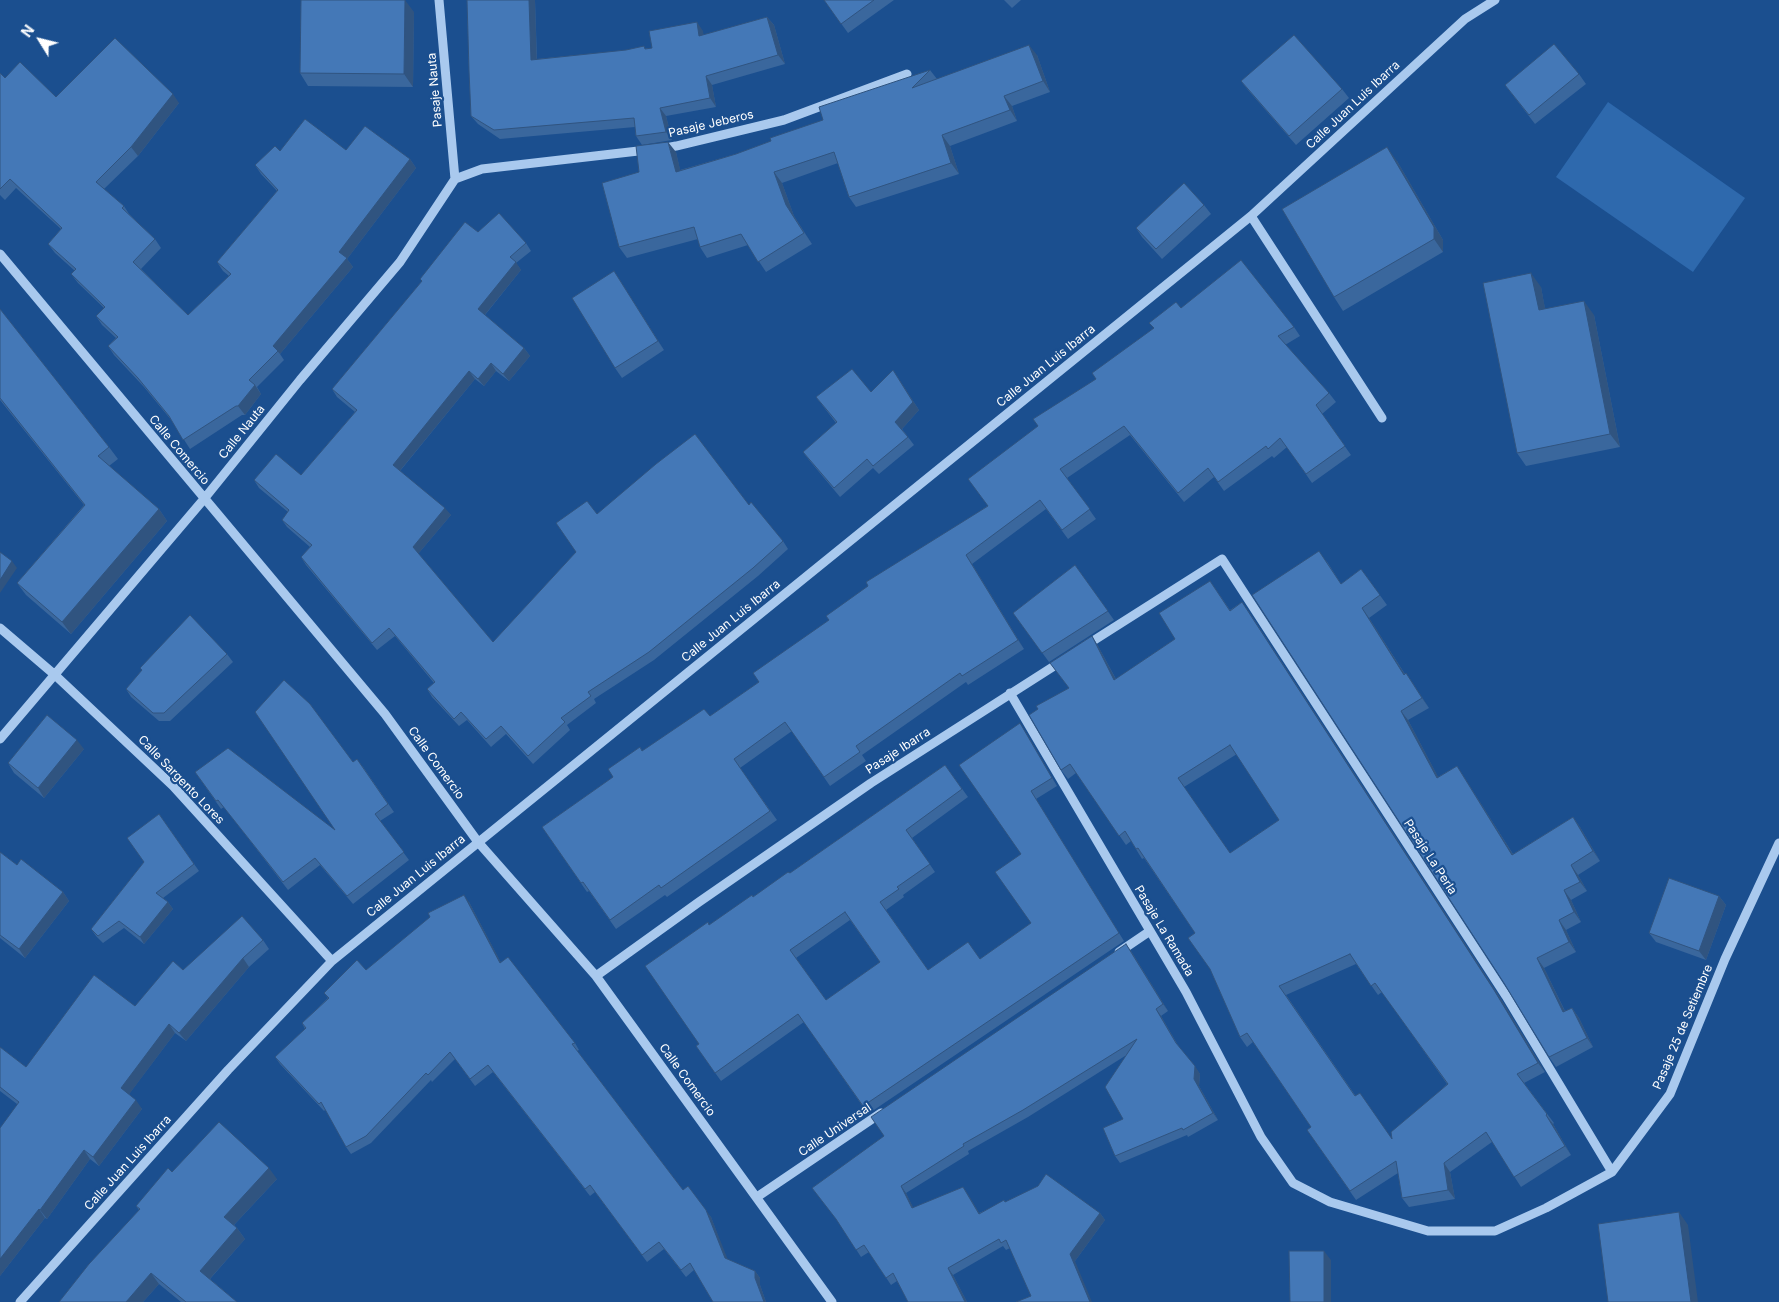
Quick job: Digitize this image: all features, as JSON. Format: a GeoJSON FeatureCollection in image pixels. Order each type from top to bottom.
{"type":"FeatureCollection","features":[{"type":"Feature","properties":{"kind":"street","name":"Pasaje Nauta"},"geometry":{"type":"LineString","coordinates":[[439,0],[455,179]]}},
{"type":"Feature","properties":{"kind":"street","name":"Calle Juan Luis Ibarra"},"geometry":{"type":"LineString","coordinates":[[20,1302],[228,1070],[332,961],[1251,216],[1465,19],[1495,0]]}},
{"type":"Feature","properties":{"kind":"street","name":"Pasaje Jeberos"},"geometry":{"type":"LineString","coordinates":[[455,179],[482,170],[600,157],[676,146],[784,120],[907,74]]}},
{"type":"Feature","properties":{"kind":"street","name":"Calle Nauta"},"geometry":{"type":"LineString","coordinates":[[0,739],[204,499],[300,380],[400,262],[455,179]]}},
{"type":"Feature","properties":{"kind":"street"},"geometry":{"type":"LineString","coordinates":[[1251,216],[1382,418]]}},
{"type":"Feature","properties":{"kind":"street","name":"Calle Comercio"},"geometry":{"type":"LineString","coordinates":[[0,254],[385,714],[478,842],[596,976],[832,1302]]}},
{"type":"Feature","properties":{"kind":"street","name":"Pasaje Ibarra"},"geometry":{"type":"LineString","coordinates":[[596,976],[699,902],[863,789],[1010,693],[1222,559]]}},
{"type":"Feature","properties":{"kind":"street","name":"Pasaje La Perla"},"geometry":{"type":"LineString","coordinates":[[1222,559],[1506,996],[1612,1172]]}},
{"type":"Feature","properties":{"kind":"street","name":"Calle Sargento Lores"},"geometry":{"type":"LineString","coordinates":[[0,628],[55,675],[173,786],[332,961]]}},
{"type":"Feature","properties":{"kind":"street","name":"Pasaje La Ramada"},"geometry":{"type":"LineString","coordinates":[[1010,693],[1186,992],[1261,1137],[1292,1183]]}},
{"type":"Feature","properties":{"kind":"street","name":"Pasaje 25 de Setiembre"},"geometry":{"type":"LineString","coordinates":[[1292,1183],[1330,1202],[1428,1231],[1495,1231],[1546,1208],[1612,1172],[1670,1094],[1725,959],[1779,843]]}},
{"type":"Feature","properties":{"kind":"street"},"geometry":{"type":"LineString","coordinates":[[1109,959],[1150,931]]}},
{"type":"Feature","properties":{"kind":"street","name":"Calle Universal"},"geometry":{"type":"LineString","coordinates":[[756,1197],[888,1109]]}},
{"type":"Feature","properties":{"kind":"shaded area"},"geometry":{"type":"Polygon","coordinates":[[[1608,102],[1745,198],[1693,272],[1556,177],[1608,102]]]}},
{"type":"Feature","properties":{"kind":"building"},"geometry":{"type":"Polygon","coordinates":[[[301,0],[405,0],[404,74],[300,73],[301,0]]]}},
{"type":"Feature","properties":{"kind":"building"},"geometry":{"type":"Polygon","coordinates":[[[467,0],[529,0],[531,60],[626,50],[644,46],[645,49],[652,48],[649,31],[697,22],[699,36],[767,17],[778,55],[706,76],[710,98],[660,108],[666,132],[636,136],[634,118],[494,130],[471,116],[467,0]]]}},
{"type":"Feature","properties":{"kind":"building"},"geometry":{"type":"Polygon","coordinates":[[[824,0],[874,0],[841,24],[824,0]]]}},
{"type":"Feature","properties":{"kind":"building"},"geometry":{"type":"Polygon","coordinates":[[[1294,35],[1342,89],[1289,136],[1241,81],[1294,35]]]}},
{"type":"Feature","properties":{"kind":"building"},"geometry":{"type":"Polygon","coordinates":[[[115,38],[173,94],[131,147],[96,182],[124,206],[122,208],[155,239],[133,262],[188,315],[231,274],[217,262],[278,190],[255,165],[275,146],[280,151],[305,119],[346,150],[365,126],[410,159],[339,252],[347,258],[273,346],[278,351],[249,380],[255,385],[238,406],[183,440],[169,416],[138,378],[108,346],[118,337],[96,316],[105,307],[71,274],[76,269],[48,244],[62,228],[10,179],[0,189],[0,73],[5,78],[20,62],[56,97],[115,38]]]}},
{"type":"Feature","properties":{"kind":"building"},"geometry":{"type":"Polygon","coordinates":[[[1554,44],[1579,74],[1529,115],[1505,85],[1554,44]]]}},
{"type":"Feature","properties":{"kind":"building"},"geometry":{"type":"Polygon","coordinates":[[[1029,45],[1043,81],[1004,96],[1010,110],[942,135],[951,163],[849,197],[834,152],[774,172],[786,205],[804,233],[758,262],[741,234],[700,247],[694,227],[619,247],[602,183],[639,172],[636,146],[668,142],[676,172],[736,154],[771,141],[770,138],[823,120],[819,107],[930,70],[912,88],[1029,45]]]}},
{"type":"Feature","properties":{"kind":"building"},"geometry":{"type":"Polygon","coordinates":[[[1387,147],[1434,227],[1434,239],[1334,297],[1282,209],[1387,147]]]}},
{"type":"Feature","properties":{"kind":"building"},"geometry":{"type":"Polygon","coordinates":[[[1184,183],[1204,205],[1156,249],[1136,228],[1184,183]]]}},
{"type":"Feature","properties":{"kind":"building"},"geometry":{"type":"Polygon","coordinates":[[[499,213],[526,243],[510,257],[516,262],[478,309],[524,348],[503,374],[491,363],[478,379],[469,371],[393,465],[445,508],[413,547],[493,642],[576,552],[556,523],[587,501],[597,514],[695,434],[749,505],[751,502],[783,541],[753,568],[649,652],[588,692],[591,696],[561,718],[565,722],[528,756],[501,726],[486,739],[461,712],[454,719],[427,689],[435,682],[389,628],[372,643],[301,557],[312,545],[282,520],[289,510],[254,480],[276,454],[301,475],[357,410],[332,389],[422,281],[420,279],[465,222],[478,232],[499,213]]]}},
{"type":"Feature","properties":{"kind":"building"},"geometry":{"type":"Polygon","coordinates":[[[1241,260],[1294,327],[1278,336],[1329,393],[1316,405],[1345,446],[1306,474],[1280,438],[1268,449],[1266,446],[1218,482],[1208,468],[1178,493],[1124,426],[1060,469],[1090,509],[1062,530],[1040,500],[966,555],[1018,640],[962,676],[960,673],[856,746],[860,752],[824,777],[785,722],[734,759],[770,811],[661,888],[659,885],[610,920],[583,882],[581,883],[542,827],[613,777],[608,769],[640,747],[642,751],[704,709],[710,716],[759,682],[753,673],[829,620],[826,616],[868,586],[866,582],[988,506],[968,479],[1038,426],[1033,419],[1096,379],[1092,373],[1154,328],[1149,323],[1176,302],[1181,308],[1241,260]]]}},
{"type":"Feature","properties":{"kind":"building"},"geometry":{"type":"Polygon","coordinates":[[[614,271],[658,341],[615,368],[572,298],[614,271]]]}},
{"type":"Feature","properties":{"kind":"building"},"geometry":{"type":"Polygon","coordinates":[[[1531,273],[1539,310],[1584,301],[1610,434],[1517,453],[1483,283],[1531,273]]]}},
{"type":"Feature","properties":{"kind":"building"},"geometry":{"type":"Polygon","coordinates":[[[0,309],[109,447],[98,456],[159,509],[62,622],[17,583],[85,505],[0,398],[0,309]]]}},
{"type":"Feature","properties":{"kind":"building"},"geometry":{"type":"Polygon","coordinates":[[[852,369],[871,392],[893,370],[913,402],[895,422],[908,437],[873,466],[867,459],[834,488],[803,452],[837,422],[816,397],[852,369]]]}},
{"type":"Feature","properties":{"kind":"building"},"geometry":{"type":"Polygon","coordinates":[[[1319,551],[1341,584],[1361,569],[1380,595],[1362,608],[1404,675],[1406,673],[1422,698],[1401,711],[1437,778],[1457,766],[1512,855],[1573,817],[1593,851],[1571,865],[1580,882],[1564,890],[1574,912],[1559,920],[1569,942],[1537,958],[1563,1012],[1572,1008],[1587,1038],[1549,1057],[1504,983],[1252,595],[1319,551]]]}},
{"type":"Feature","properties":{"kind":"building"},"geometry":{"type":"Polygon","coordinates":[[[0,552],[12,561],[0,580],[0,552]]]}},
{"type":"Feature","properties":{"kind":"building"},"geometry":{"type":"Polygon","coordinates":[[[1075,565],[1108,611],[1042,653],[1013,613],[1075,565]]]}},
{"type":"Feature","properties":{"kind":"building"},"geometry":{"type":"Polygon","coordinates":[[[1210,581],[1230,611],[1242,602],[1494,990],[1538,1063],[1517,1074],[1547,1114],[1565,1146],[1514,1177],[1486,1132],[1444,1163],[1448,1190],[1402,1198],[1396,1161],[1350,1191],[1307,1130],[1311,1127],[1247,1033],[1240,1037],[1210,969],[1188,938],[1195,933],[1138,848],[1136,849],[1125,831],[1119,836],[1070,764],[1061,770],[1029,715],[1038,709],[1036,706],[1069,688],[1050,663],[1092,636],[1114,680],[1175,639],[1159,613],[1210,581]],[[1230,745],[1178,778],[1230,853],[1279,820],[1230,745]],[[1350,954],[1279,986],[1355,1096],[1360,1093],[1392,1139],[1391,1132],[1448,1084],[1375,983],[1371,986],[1350,954]]]}},
{"type":"Feature","properties":{"kind":"building"},"geometry":{"type":"Polygon","coordinates":[[[190,615],[227,654],[164,713],[153,713],[126,689],[142,670],[140,668],[190,615]]]}},
{"type":"Feature","properties":{"kind":"building"},"geometry":{"type":"Polygon","coordinates":[[[284,680],[310,704],[353,762],[357,759],[388,804],[375,814],[404,852],[347,896],[315,858],[283,882],[218,800],[216,801],[195,772],[228,748],[335,830],[255,712],[284,680]]]}},
{"type":"Feature","properties":{"kind":"building"},"geometry":{"type":"Polygon","coordinates":[[[47,715],[77,740],[38,788],[8,763],[47,715]]]}},
{"type":"Feature","properties":{"kind":"building"},"geometry":{"type":"Polygon","coordinates":[[[1020,723],[1052,778],[1031,791],[1119,933],[863,1106],[798,1014],[715,1073],[696,1046],[699,1044],[645,966],[708,922],[709,925],[752,895],[753,897],[788,872],[790,873],[945,765],[962,789],[906,830],[930,864],[897,887],[899,889],[880,902],[928,970],[968,942],[980,959],[1031,923],[995,872],[1021,854],[959,765],[1020,723]],[[845,912],[790,950],[826,1000],[880,962],[845,912]]]}},
{"type":"Feature","properties":{"kind":"building"},"geometry":{"type":"Polygon","coordinates":[[[159,814],[194,864],[156,893],[168,902],[140,937],[119,921],[98,936],[91,929],[144,862],[127,838],[159,814]]]}},
{"type":"Feature","properties":{"kind":"building"},"geometry":{"type":"Polygon","coordinates":[[[0,852],[17,865],[21,859],[63,892],[19,949],[0,935],[0,852]]]}},
{"type":"Feature","properties":{"kind":"building"},"geometry":{"type":"Polygon","coordinates":[[[1669,878],[1719,896],[1699,951],[1649,933],[1669,878]]]}},
{"type":"Feature","properties":{"kind":"building"},"geometry":{"type":"Polygon","coordinates":[[[464,895],[500,963],[508,957],[575,1043],[572,1044],[683,1190],[688,1186],[706,1210],[725,1258],[755,1271],[755,1278],[764,1302],[713,1302],[690,1263],[681,1270],[659,1242],[642,1255],[590,1185],[585,1189],[488,1065],[470,1079],[450,1052],[428,1075],[426,1073],[366,1136],[346,1147],[321,1102],[319,1104],[275,1057],[306,1028],[302,1023],[329,998],[324,993],[357,960],[366,970],[430,917],[428,913],[464,895]]]}},
{"type":"Feature","properties":{"kind":"building"},"geometry":{"type":"Polygon","coordinates":[[[242,916],[263,940],[243,958],[179,1033],[169,1024],[121,1088],[136,1100],[93,1157],[84,1150],[40,1210],[0,1259],[0,1128],[19,1102],[0,1087],[0,1047],[26,1067],[94,975],[135,1006],[173,961],[183,970],[242,916]]]}},
{"type":"Feature","properties":{"kind":"building"},"geometry":{"type":"Polygon","coordinates":[[[1126,944],[1163,1004],[1156,1009],[1176,1043],[1195,1066],[1194,1079],[1213,1113],[1183,1130],[1182,1128],[1115,1156],[1103,1128],[1123,1119],[1105,1087],[1137,1039],[1023,1110],[963,1144],[964,1146],[901,1186],[912,1208],[963,1187],[979,1214],[1004,1200],[1005,1202],[1038,1186],[1046,1174],[1100,1213],[1070,1254],[1090,1302],[1016,1302],[1031,1296],[1006,1240],[1001,1243],[999,1239],[948,1268],[965,1302],[908,1302],[893,1273],[886,1278],[864,1245],[856,1250],[836,1219],[812,1188],[884,1136],[871,1117],[1126,944]]]}},
{"type":"Feature","properties":{"kind":"building"},"geometry":{"type":"Polygon","coordinates":[[[219,1122],[269,1168],[224,1217],[237,1228],[200,1271],[237,1302],[186,1302],[151,1273],[126,1302],[59,1302],[89,1264],[140,1209],[136,1206],[168,1168],[172,1172],[219,1122]]]}},
{"type":"Feature","properties":{"kind":"building"},"geometry":{"type":"Polygon","coordinates":[[[1679,1212],[1691,1302],[1608,1302],[1598,1224],[1679,1212]]]}},
{"type":"Feature","properties":{"kind":"building"},"geometry":{"type":"Polygon","coordinates":[[[1289,1251],[1324,1251],[1324,1302],[1290,1302],[1289,1251]]]}}]}
